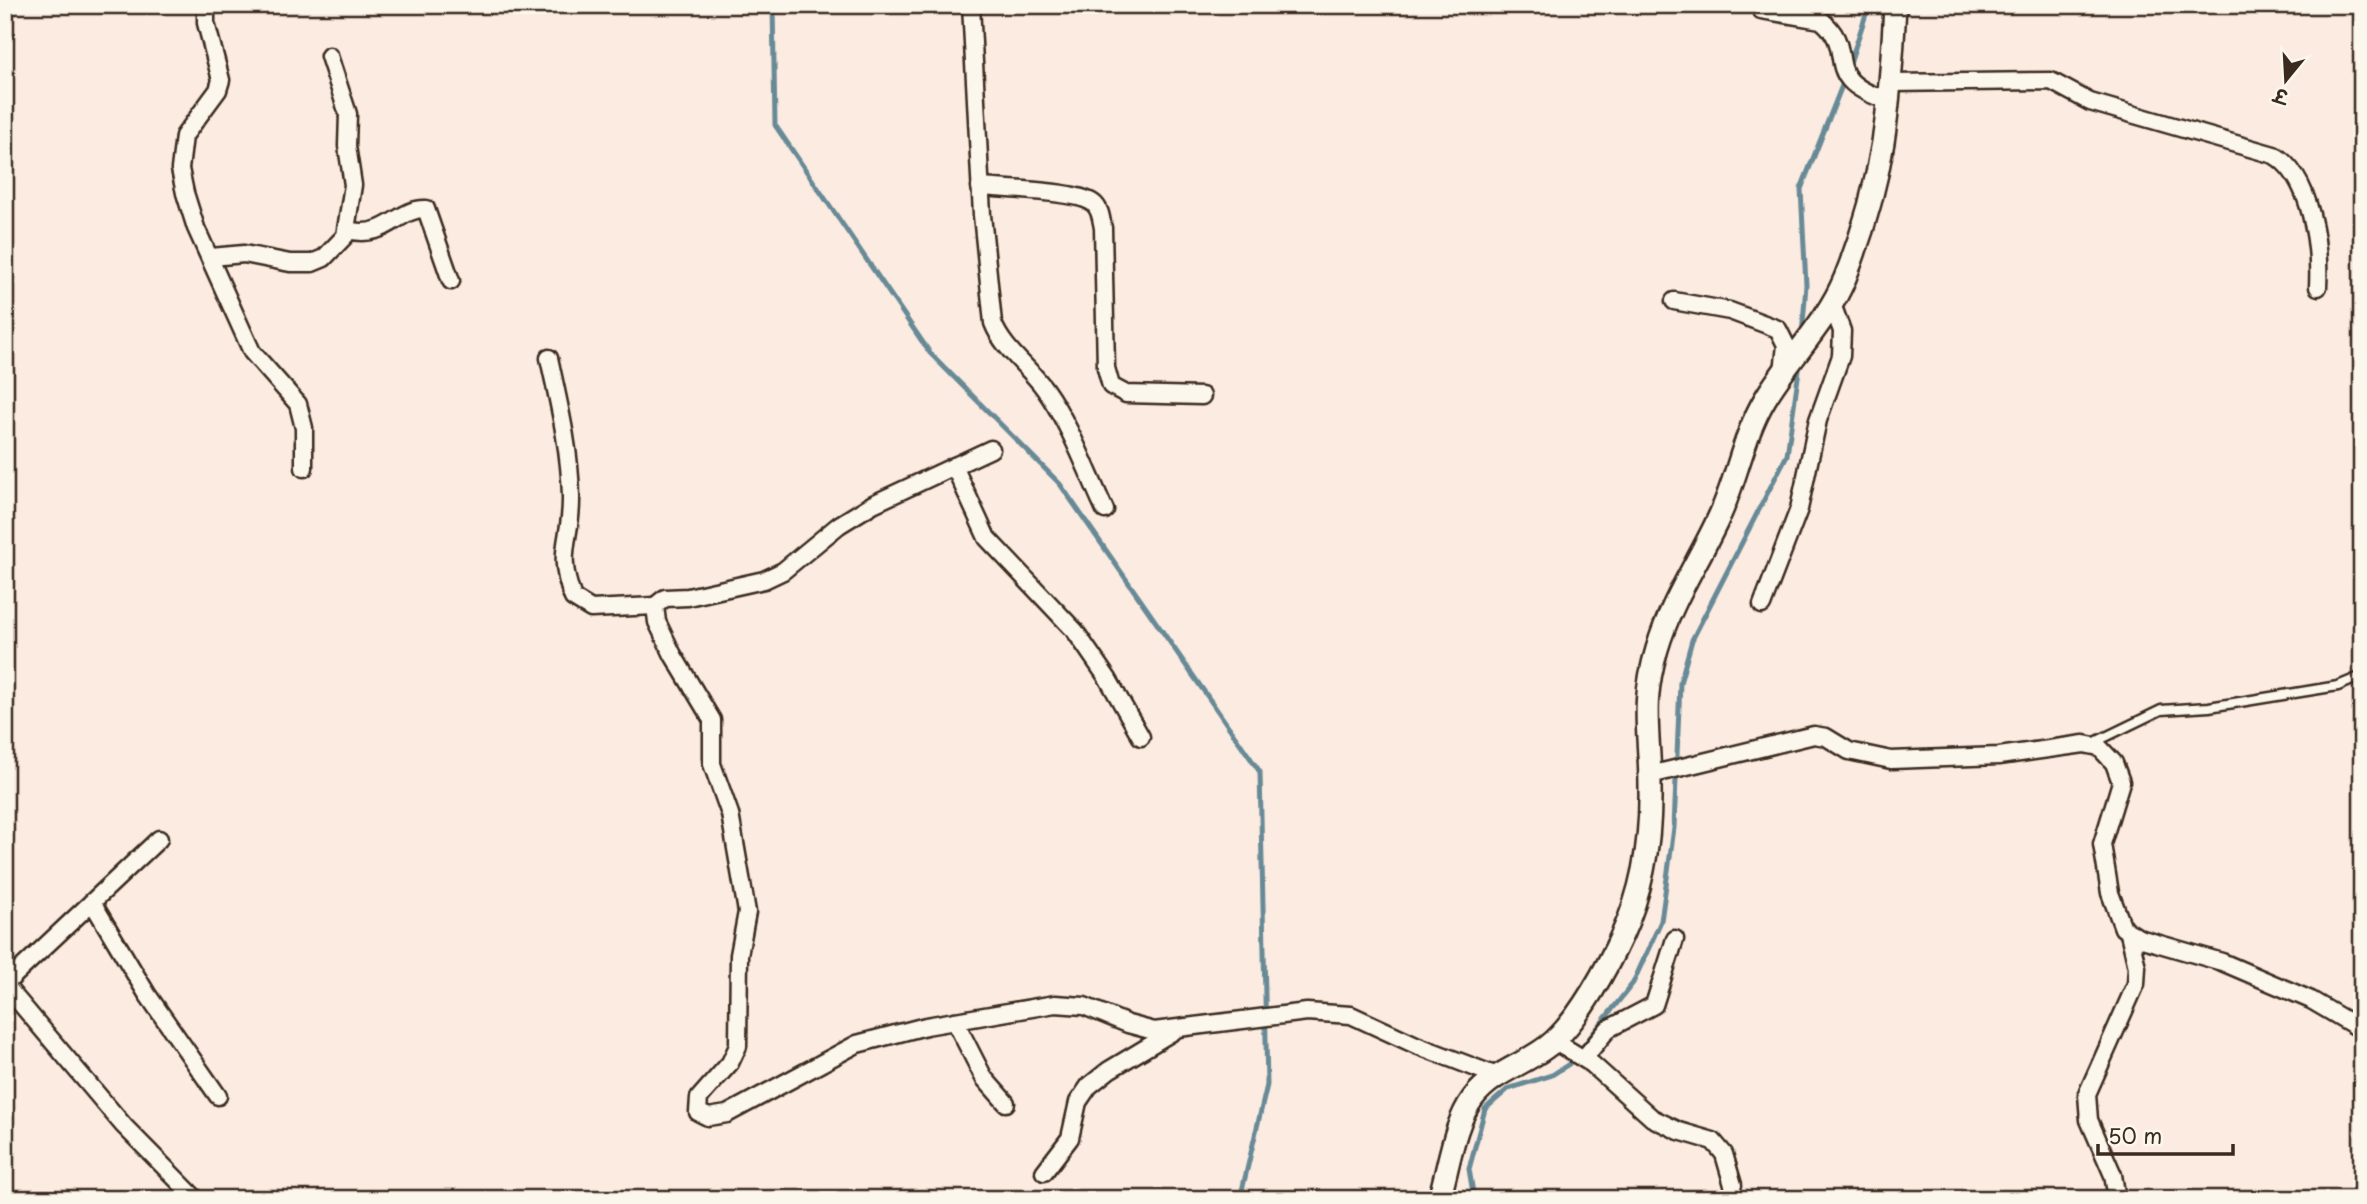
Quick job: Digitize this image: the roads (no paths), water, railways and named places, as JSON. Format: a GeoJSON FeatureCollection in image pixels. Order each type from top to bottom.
{"type":"FeatureCollection","features":[{"type":"Feature","properties":{"kind":"street"},"geometry":{"type":"LineString","coordinates":[[206,5],[206,23],[221,80],[218,90],[184,136],[180,169],[197,228],[252,352],[298,404],[304,428],[304,468]]}},
{"type":"Feature","properties":{"kind":"street"},"geometry":{"type":"LineString","coordinates":[[971,5],[980,187],[996,331],[1042,386],[1058,410],[1105,510]]}},
{"type":"Feature","properties":{"kind":"street"},"geometry":{"type":"LineString","coordinates":[[1439,1199],[1463,1116],[1472,1099],[1497,1076],[1554,1041],[1614,953],[1634,904],[1647,840],[1650,775],[1645,706],[1658,643],[1681,588],[1720,515],[1754,419],[1832,304],[1872,202],[1884,150],[1891,92],[1895,5]]}},
{"type":"Feature","properties":{"kind":"street"},"geometry":{"type":"LineString","coordinates":[[1761,10],[1821,20],[1834,36],[1845,77],[1857,88],[1891,92],[2051,81],[2090,102],[2274,155],[2296,178],[2309,212],[2317,239],[2318,287]]}},
{"type":"Feature","properties":{"kind":"street"},"geometry":{"type":"LineString","coordinates":[[211,257],[244,254],[290,263],[312,263],[324,258],[342,242],[347,230],[353,185],[347,146],[348,114],[329,56]]}},
{"type":"Feature","properties":{"kind":"street"},"geometry":{"type":"LineString","coordinates":[[980,187],[1063,194],[1093,202],[1100,211],[1103,228],[1105,368],[1111,386],[1126,394],[1202,396]]}},
{"type":"Feature","properties":{"kind":"street"},"geometry":{"type":"LineString","coordinates":[[347,230],[374,233],[416,211],[426,209],[451,281]]}},
{"type":"Feature","properties":{"kind":"street"},"geometry":{"type":"LineString","coordinates":[[1674,301],[1730,311],[1778,329],[1786,345],[1783,375]]}},
{"type":"Feature","properties":{"kind":"street"},"geometry":{"type":"LineString","coordinates":[[1762,605],[1802,499],[1818,420],[1841,356],[1842,331],[1832,304]]}},
{"type":"Feature","properties":{"kind":"street"},"geometry":{"type":"LineString","coordinates":[[548,358],[569,458],[571,501],[563,565],[573,598],[591,609],[655,606],[665,598],[722,590],[765,580],[783,571],[839,525],[873,504],[991,449]]}},
{"type":"Feature","properties":{"kind":"street"},"geometry":{"type":"LineString","coordinates":[[954,466],[987,538],[1075,631],[1108,679],[1141,737]]}},
{"type":"Feature","properties":{"kind":"street"},"geometry":{"type":"LineString","coordinates":[[655,606],[657,622],[673,655],[712,720],[712,764],[730,814],[747,912],[739,955],[738,1046],[730,1063],[699,1098],[698,1112],[708,1117],[727,1115],[857,1044],[955,1021],[1071,1003],[1140,1028],[1176,1030],[1265,1015],[1307,1012],[1351,1015],[1416,1045],[1497,1076]]}},
{"type":"Feature","properties":{"kind":"street"},"geometry":{"type":"LineString","coordinates":[[1650,775],[1820,735],[1849,751],[1891,760],[2000,755],[2091,744],[2109,756],[2121,782],[2120,792],[2104,832],[2103,858],[2119,921],[2129,933],[2137,967],[2136,984],[2092,1078],[2087,1109],[2092,1130],[2113,1175],[2117,1199]]}},
{"type":"Feature","properties":{"kind":"street"},"geometry":{"type":"LineString","coordinates":[[159,839],[5,984],[124,1126],[197,1199]]}},
{"type":"Feature","properties":{"kind":"street"},"geometry":{"type":"LineString","coordinates":[[92,902],[147,994],[218,1096]]}},
{"type":"Feature","properties":{"kind":"street"},"geometry":{"type":"LineString","coordinates":[[2129,933],[2222,962],[2319,1004],[2362,1030]]}},
{"type":"Feature","properties":{"kind":"street"},"geometry":{"type":"LineString","coordinates":[[1584,1058],[1608,1029],[1654,1005],[1675,939]]}},
{"type":"Feature","properties":{"kind":"street"},"geometry":{"type":"LineString","coordinates":[[955,1021],[984,1078],[1006,1103]]}},
{"type":"Feature","properties":{"kind":"street"},"geometry":{"type":"LineString","coordinates":[[1044,1171],[1070,1138],[1078,1102],[1089,1086],[1109,1070],[1176,1030]]}},
{"type":"Feature","properties":{"kind":"street"},"geometry":{"type":"LineString","coordinates":[[1554,1041],[1584,1058],[1652,1118],[1679,1131],[1713,1141],[1721,1147],[1733,1185]]}},
{"type":"Feature","properties":{"kind":"lane"},"geometry":{"type":"LineString","coordinates":[[2091,744],[2161,710],[2209,707],[2338,686],[2362,676]]}},
{"type":"Feature","properties":{"kind":"waterway"},"geometry":{"type":"LineString","coordinates":[[773,5],[775,125],[930,353],[1060,484],[1260,772],[1267,1085],[1240,1199]]}},
{"type":"Feature","properties":{"kind":"waterway"},"geometry":{"type":"LineString","coordinates":[[1848,69],[1869,5]]}},
{"type":"Feature","properties":{"kind":"waterway"},"geometry":{"type":"LineString","coordinates":[[1802,336],[1806,285],[1801,189],[1845,78]]}},
{"type":"Feature","properties":{"kind":"waterway"},"geometry":{"type":"LineString","coordinates":[[1474,1199],[1469,1169],[1485,1109],[1508,1089],[1552,1075],[1569,1064],[1633,983],[1661,921],[1674,828],[1680,683],[1692,640],[1787,455],[1800,363]]}}]}
